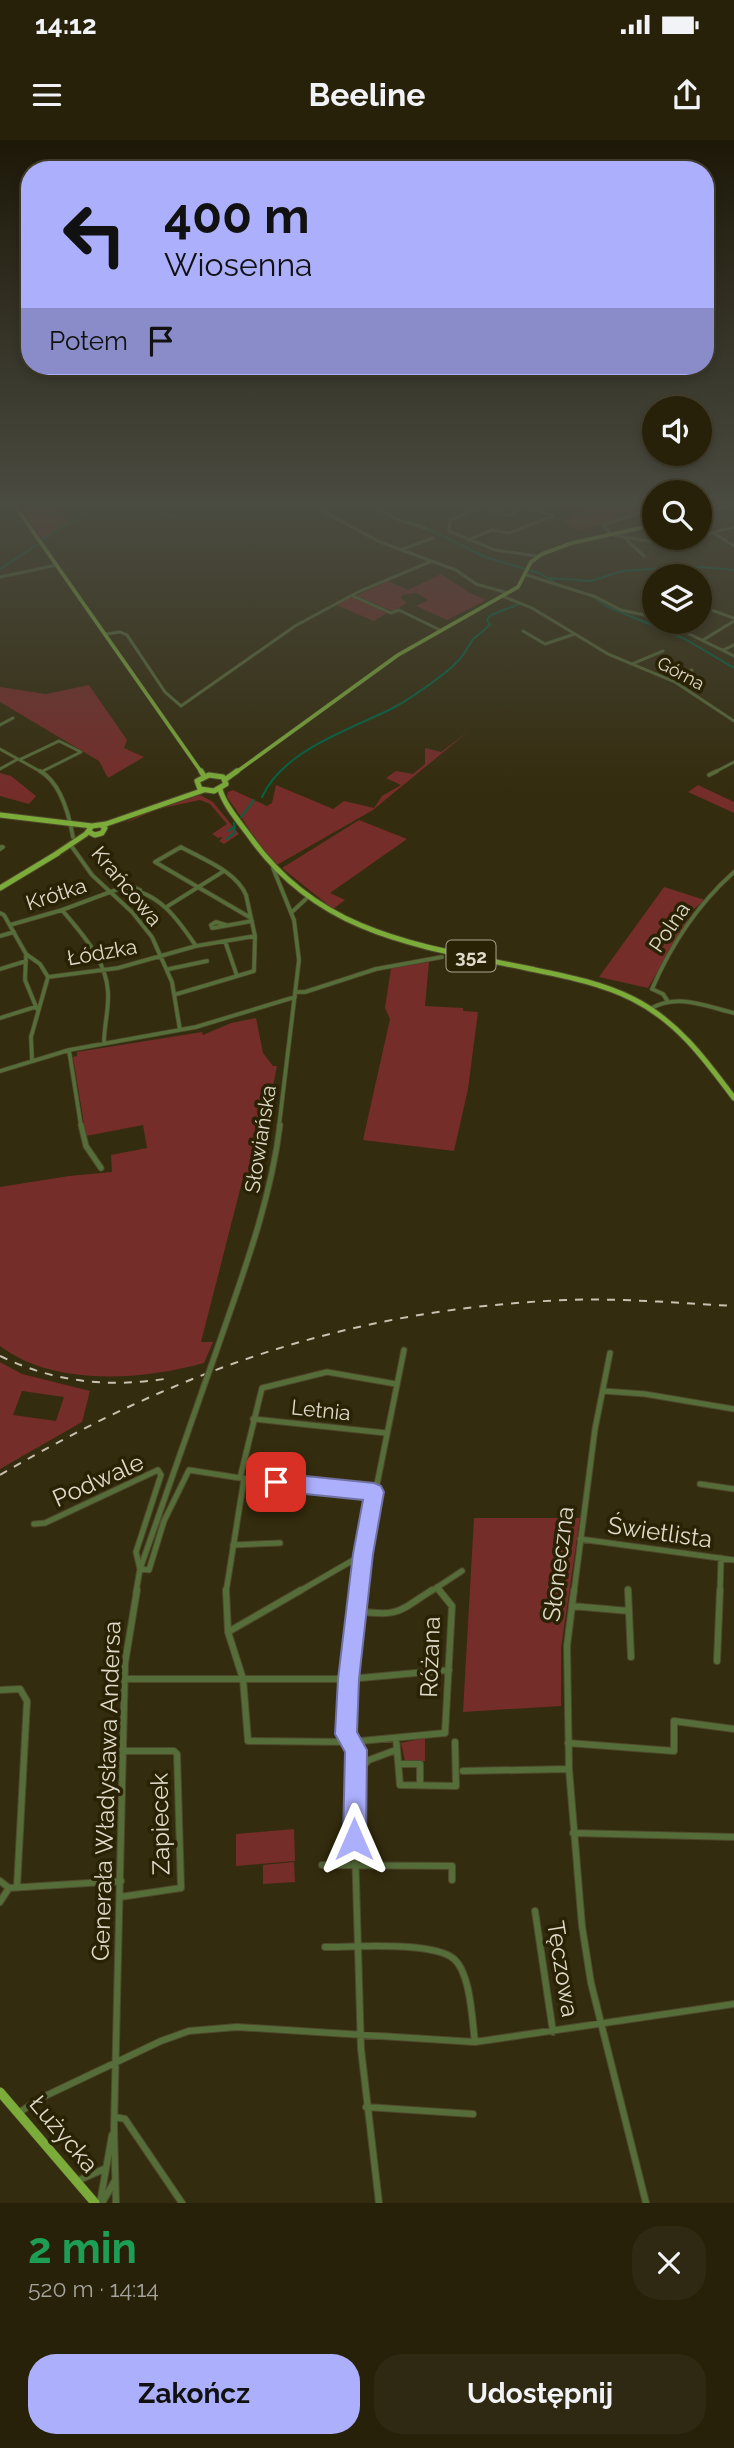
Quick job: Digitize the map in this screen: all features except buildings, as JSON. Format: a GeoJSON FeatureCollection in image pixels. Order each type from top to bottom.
{"type":"FeatureCollection","features":[{"type":"Feature","properties":{"kind":"main road"},"geometry":{"type":"LineString","coordinates":[[81,599],[206,775]]}},
{"type":"Feature","properties":{"kind":"main road"},"geometry":{"type":"LineString","coordinates":[[197,786],[204,790],[220,789],[226,784],[226,779],[398,655],[496,599]]}},
{"type":"Feature","properties":{"kind":"main road"},"geometry":{"type":"LineString","coordinates":[[197,786],[198,780],[206,775],[219,775],[264,752]]}},
{"type":"Feature","properties":{"kind":"main road"},"geometry":{"type":"LineString","coordinates":[[219,775],[226,779]]}},
{"type":"Feature","properties":{"kind":"main road"},"geometry":{"type":"LineString","coordinates":[[76,825],[103,827],[197,786]]}},
{"type":"Feature","properties":{"kind":"main road","name":"352"},"geometry":{"type":"LineString","coordinates":[[220,789],[238,820],[273,869],[315,903],[351,922],[393,938],[580,979],[616,991],[662,1017],[693,1044],[734,1098]]}},
{"type":"Feature","properties":{"kind":"main road"},"geometry":{"type":"LineString","coordinates":[[153,806],[204,790]]}},
{"type":"Feature","properties":{"kind":"main road","name":"352"},"geometry":{"type":"LineString","coordinates":[[212,791],[238,820]]}},
{"type":"Feature","properties":{"kind":"main road"},"geometry":{"type":"LineString","coordinates":[[0,815],[69,823],[91,832],[103,832],[103,827]]}},
{"type":"Feature","properties":{"kind":"main road"},"geometry":{"type":"LineString","coordinates":[[0,888],[91,832],[93,826]]}},
{"type":"Feature","properties":{"kind":"main road","name":"Łużycka"},"geometry":{"type":"LineString","coordinates":[[0,2091],[76,2181],[99,2203]]}},
{"type":"Feature","properties":{"kind":"street"},"geometry":{"type":"LineString","coordinates":[[107,635],[124,633],[164,692],[181,706],[285,632],[346,599]]}},
{"type":"Feature","properties":{"kind":"street"},"geometry":{"type":"LineString","coordinates":[[360,599],[391,613],[399,610],[440,630]]}},
{"type":"Feature","properties":{"kind":"street","name":"Górna"},"geometry":{"type":"LineString","coordinates":[[512,599],[523,603],[604,652],[668,679],[734,721]]}},
{"type":"Feature","properties":{"kind":"street"},"geometry":{"type":"LineString","coordinates":[[600,599],[621,610],[642,614]]}},
{"type":"Feature","properties":{"kind":"street"},"geometry":{"type":"LineString","coordinates":[[712,611],[734,620]]}},
{"type":"Feature","properties":{"kind":"street"},"geometry":{"type":"LineString","coordinates":[[702,640],[734,620]]}},
{"type":"Feature","properties":{"kind":"street"},"geometry":{"type":"LineString","coordinates":[[523,631],[545,644],[576,634]]}},
{"type":"Feature","properties":{"kind":"street"},"geometry":{"type":"LineString","coordinates":[[690,634],[734,656]]}},
{"type":"Feature","properties":{"kind":"street"},"geometry":{"type":"LineString","coordinates":[[722,650],[734,645]]}},
{"type":"Feature","properties":{"kind":"street"},"geometry":{"type":"LineString","coordinates":[[631,664],[663,651]]}},
{"type":"Feature","properties":{"kind":"street"},"geometry":{"type":"LineString","coordinates":[[668,679],[692,670]]}},
{"type":"Feature","properties":{"kind":"street"},"geometry":{"type":"LineString","coordinates":[[0,725],[13,718]]}},
{"type":"Feature","properties":{"kind":"street"},"geometry":{"type":"LineString","coordinates":[[0,769],[59,741],[81,752],[43,772]]}},
{"type":"Feature","properties":{"kind":"street"},"geometry":{"type":"LineString","coordinates":[[0,749],[43,772],[54,781],[73,837]]}},
{"type":"Feature","properties":{"kind":"street"},"geometry":{"type":"LineString","coordinates":[[709,775],[734,762]]}},
{"type":"Feature","properties":{"kind":"street","name":"Krańcowa"},"geometry":{"type":"LineString","coordinates":[[71,844],[86,868],[139,920],[169,969],[177,994],[180,1030]]}},
{"type":"Feature","properties":{"kind":"street"},"geometry":{"type":"LineString","coordinates":[[177,994],[255,970],[255,936],[251,920],[243,888],[224,871],[180,847],[155,864],[251,920]]}},
{"type":"Feature","properties":{"kind":"street","name":"Słowiańska"},"geometry":{"type":"LineString","coordinates":[[205,1383],[260,1224],[274,1170],[299,945],[293,912],[273,869]]}},
{"type":"Feature","properties":{"kind":"street"},"geometry":{"type":"LineString","coordinates":[[196,946],[168,906],[224,871]]}},
{"type":"Feature","properties":{"kind":"street","name":"Polna"},"geometry":{"type":"LineString","coordinates":[[667,1000],[663,994],[652,989],[657,974],[708,898],[720,883],[734,872]]}},
{"type":"Feature","properties":{"kind":"street","name":"Krótka"},"geometry":{"type":"LineString","coordinates":[[10,925],[119,889],[140,890],[168,906]]}},
{"type":"Feature","properties":{"kind":"street"},"geometry":{"type":"LineString","coordinates":[[293,912],[307,898]]}},
{"type":"Feature","properties":{"kind":"street"},"geometry":{"type":"LineString","coordinates":[[298,905],[315,903]]}},
{"type":"Feature","properties":{"kind":"street"},"geometry":{"type":"LineString","coordinates":[[62,910],[90,945],[104,970],[108,998],[104,1043]]}},
{"type":"Feature","properties":{"kind":"street"},"geometry":{"type":"LineString","coordinates":[[0,913],[26,954],[36,961],[48,977],[45,995],[36,1008],[31,1037],[32,1060]]}},
{"type":"Feature","properties":{"kind":"street"},"geometry":{"type":"LineString","coordinates":[[226,926],[251,920]]}},
{"type":"Feature","properties":{"kind":"street"},"geometry":{"type":"LineString","coordinates":[[0,936],[14,932]]}},
{"type":"Feature","properties":{"kind":"street","name":"Łódzka"},"geometry":{"type":"LineString","coordinates":[[48,977],[104,970],[196,946],[255,936]]}},
{"type":"Feature","properties":{"kind":"street"},"geometry":{"type":"LineString","coordinates":[[225,941],[237,976]]}},
{"type":"Feature","properties":{"kind":"street"},"geometry":{"type":"LineString","coordinates":[[26,954],[25,980],[36,1008]]}},
{"type":"Feature","properties":{"kind":"street"},"geometry":{"type":"LineString","coordinates":[[0,1071],[69,1050],[180,1030],[376,969],[442,957]]}},
{"type":"Feature","properties":{"kind":"street"},"geometry":{"type":"LineString","coordinates":[[0,969],[36,961]]}},
{"type":"Feature","properties":{"kind":"street"},"geometry":{"type":"LineString","coordinates":[[169,969],[207,961]]}},
{"type":"Feature","properties":{"kind":"street"},"geometry":{"type":"LineString","coordinates":[[650,1009],[667,1000],[685,1001],[734,1013]]}},
{"type":"Feature","properties":{"kind":"street"},"geometry":{"type":"LineString","coordinates":[[660,1002],[662,1017]]}},
{"type":"Feature","properties":{"kind":"street"},"geometry":{"type":"LineString","coordinates":[[0,1018],[36,1008]]}},
{"type":"Feature","properties":{"kind":"street"},"geometry":{"type":"LineString","coordinates":[[69,1050],[85,1140],[97,1166],[101,1168]]}},
{"type":"Feature","properties":{"kind":"street"},"geometry":{"type":"LineString","coordinates":[[379,2203],[366,2107],[361,2036],[355,1864],[356,1750],[346,1734],[349,1679],[363,1554],[404,1350]]}},
{"type":"Feature","properties":{"kind":"street","name":"Słoneczna"},"geometry":{"type":"LineString","coordinates":[[610,1353],[595,1429],[567,1646],[569,1769],[582,1926],[599,2024],[646,2203]]}},
{"type":"Feature","properties":{"kind":"street"},"geometry":{"type":"LineString","coordinates":[[396,1384],[327,1373],[262,1388],[242,1478],[243,1497],[223,1599],[228,1632],[243,1679],[248,1741],[350,1742],[396,1738],[400,1785],[456,1786],[455,1742]]}},
{"type":"Feature","properties":{"kind":"street","name":"Generała Władysława Andersa"},"geometry":{"type":"LineString","coordinates":[[116,2203],[114,2127],[122,1752],[132,1609],[140,1569],[205,1383]]}},
{"type":"Feature","properties":{"kind":"street"},"geometry":{"type":"LineString","coordinates":[[603,1391],[645,1394],[734,1409]]}},
{"type":"Feature","properties":{"kind":"street","name":"Letnia"},"geometry":{"type":"LineString","coordinates":[[253,1419],[386,1433]]}},
{"type":"Feature","properties":{"kind":"street","name":"Podwale"},"geometry":{"type":"LineString","coordinates":[[34,1524],[46,1522],[158,1470],[161,1475],[136,1552],[140,1569]]}},
{"type":"Feature","properties":{"kind":"street"},"geometry":{"type":"LineString","coordinates":[[140,1569],[149,1570],[164,1521],[189,1470],[374,1492]]}},
{"type":"Feature","properties":{"kind":"street"},"geometry":{"type":"LineString","coordinates":[[700,1484],[734,1489]]}},
{"type":"Feature","properties":{"kind":"street","name":"Świetlista"},"geometry":{"type":"LineString","coordinates":[[580,1539],[734,1560]]}},
{"type":"Feature","properties":{"kind":"street"},"geometry":{"type":"LineString","coordinates":[[233,1545],[280,1543]]}},
{"type":"Feature","properties":{"kind":"street"},"geometry":{"type":"LineString","coordinates":[[228,1632],[363,1554]]}},
{"type":"Feature","properties":{"kind":"street"},"geometry":{"type":"LineString","coordinates":[[717,1661],[721,1558]]}},
{"type":"Feature","properties":{"kind":"street"},"geometry":{"type":"LineString","coordinates":[[357,1611],[387,1615],[398,1612],[462,1571]]}},
{"type":"Feature","properties":{"kind":"street","name":"Różana"},"geometry":{"type":"LineString","coordinates":[[396,1738],[445,1733],[452,1606],[438,1587]]}},
{"type":"Feature","properties":{"kind":"street"},"geometry":{"type":"LineString","coordinates":[[628,1589],[631,1657]]}},
{"type":"Feature","properties":{"kind":"street"},"geometry":{"type":"LineString","coordinates":[[572,1606],[629,1611]]}},
{"type":"Feature","properties":{"kind":"street"},"geometry":{"type":"LineString","coordinates":[[125,1679],[349,1679],[449,1670]]}},
{"type":"Feature","properties":{"kind":"street"},"geometry":{"type":"LineString","coordinates":[[0,1690],[20,1689],[25,1694],[23,1811],[13,1888],[0,1902]]}},
{"type":"Feature","properties":{"kind":"street"},"geometry":{"type":"LineString","coordinates":[[568,1743],[674,1751],[674,1721],[734,1729]]}},
{"type":"Feature","properties":{"kind":"street"},"geometry":{"type":"LineString","coordinates":[[356,1772],[369,1759],[396,1750]]}},
{"type":"Feature","properties":{"kind":"street","name":"Zapiecek"},"geometry":{"type":"LineString","coordinates":[[120,1897],[181,1888],[177,1754],[174,1751],[122,1752]]}},
{"type":"Feature","properties":{"kind":"street"},"geometry":{"type":"LineString","coordinates":[[400,1764],[419,1764],[420,1785]]}},
{"type":"Feature","properties":{"kind":"street"},"geometry":{"type":"LineString","coordinates":[[463,1771],[569,1769]]}},
{"type":"Feature","properties":{"kind":"street"},"geometry":{"type":"LineString","coordinates":[[573,1833],[734,1837]]}},
{"type":"Feature","properties":{"kind":"street"},"geometry":{"type":"LineString","coordinates":[[322,1865],[452,1866],[452,1880]]}},
{"type":"Feature","properties":{"kind":"street"},"geometry":{"type":"LineString","coordinates":[[0,1881],[13,1888],[62,1887],[121,1881]]}},
{"type":"Feature","properties":{"kind":"street","name":"Tęczowa"},"geometry":{"type":"LineString","coordinates":[[535,1911],[553,2032]]}},
{"type":"Feature","properties":{"kind":"street"},"geometry":{"type":"LineString","coordinates":[[325,1947],[433,1949],[452,1957],[464,1977],[475,2042]]}},
{"type":"Feature","properties":{"kind":"street"},"geometry":{"type":"LineString","coordinates":[[19,2113],[28,2104],[180,2033],[206,2029],[237,2027],[475,2042],[734,2004]]}},
{"type":"Feature","properties":{"kind":"street"},"geometry":{"type":"LineString","coordinates":[[366,2107],[473,2114]]}},
{"type":"Feature","properties":{"kind":"street"},"geometry":{"type":"LineString","coordinates":[[115,2117],[125,2119],[182,2203]]}},
{"type":"Feature","properties":{"kind":"street","name":"Generała Władysława Andersa"},"geometry":{"type":"LineString","coordinates":[[99,2203],[114,2127]]}},
{"type":"Feature","properties":{"kind":"street"},"geometry":{"type":"LineString","coordinates":[[76,2181],[88,2178],[104,2168]]}},
{"type":"Feature","properties":{"kind":"street","name":"Generała Władysława Andersa"},"geometry":{"type":"LineString","coordinates":[[99,2203],[114,2182]]}},
{"type":"Feature","properties":{"kind":"shaded area"},"geometry":{"type":"Polygon","coordinates":[[[347,599],[357,599],[387,613],[374,621],[336,605],[347,599]]]}},
{"type":"Feature","properties":{"kind":"shaded area"},"geometry":{"type":"Polygon","coordinates":[[[364,599],[403,599],[407,603],[393,611],[364,599]]]}},
{"type":"Feature","properties":{"kind":"shaded area"},"geometry":{"type":"Polygon","coordinates":[[[428,600],[486,600],[447,620],[416,606],[428,600]]]}},
{"type":"Feature","properties":{"kind":"shaded area"},"geometry":{"type":"Polygon","coordinates":[[[89,685],[127,740],[124,748],[144,757],[108,778],[99,761],[0,702],[0,687],[46,694],[89,685]]]}},
{"type":"Feature","properties":{"kind":"shaded area"},"geometry":{"type":"Polygon","coordinates":[[[469,731],[373,810],[275,866],[227,797],[228,792],[233,790],[267,806],[272,803],[276,785],[333,809],[344,801],[374,808],[382,796],[401,785],[386,778],[396,771],[413,774],[425,764],[425,748],[441,752],[469,731]]]}},
{"type":"Feature","properties":{"kind":"shaded area"},"geometry":{"type":"Polygon","coordinates":[[[0,773],[11,776],[36,796],[29,804],[0,796],[0,773]]]}},
{"type":"Feature","properties":{"kind":"shaded area"},"geometry":{"type":"Polygon","coordinates":[[[698,785],[734,802],[734,813],[688,792],[698,785]]]}},
{"type":"Feature","properties":{"kind":"shaded area"},"geometry":{"type":"Polygon","coordinates":[[[200,795],[213,802],[239,834],[224,844],[219,841],[223,837],[218,838],[212,834],[227,824],[210,804],[200,800],[158,809],[127,822],[155,808],[200,795]]]}},
{"type":"Feature","properties":{"kind":"shaded area"},"geometry":{"type":"Polygon","coordinates":[[[359,820],[407,839],[330,893],[345,900],[333,909],[282,868],[359,820]]]}},
{"type":"Feature","properties":{"kind":"shaded area"},"geometry":{"type":"Polygon","coordinates":[[[664,887],[705,900],[694,909],[648,988],[599,977],[664,887]]]}},
{"type":"Feature","properties":{"kind":"shaded area"},"geometry":{"type":"Polygon","coordinates":[[[429,962],[425,1006],[463,1008],[463,1011],[478,1012],[468,1089],[454,1151],[363,1140],[390,1019],[385,1008],[391,968],[429,962]]]}},
{"type":"Feature","properties":{"kind":"shaded area"},"geometry":{"type":"Polygon","coordinates":[[[256,1018],[263,1053],[273,1066],[277,1066],[255,1175],[244,1174],[201,1342],[213,1342],[204,1363],[127,1376],[72,1374],[22,1359],[0,1346],[0,1187],[112,1172],[111,1155],[147,1148],[143,1125],[86,1136],[73,1057],[77,1056],[77,1052],[202,1032],[203,1035],[231,1023],[256,1018]]]}},
{"type":"Feature","properties":{"kind":"shaded area"},"geometry":{"type":"Polygon","coordinates":[[[0,1362],[22,1374],[90,1391],[82,1422],[0,1469],[0,1362]],[[22,1391],[13,1415],[56,1421],[64,1397],[22,1391]]]}},
{"type":"Feature","properties":{"kind":"shaded area"},"geometry":{"type":"Polygon","coordinates":[[[474,1518],[580,1518],[561,1648],[561,1706],[463,1712],[474,1518]]]}},
{"type":"Feature","properties":{"kind":"shaded area"},"geometry":{"type":"Polygon","coordinates":[[[425,1738],[425,1761],[405,1761],[401,1743],[425,1738]]]}},
{"type":"Feature","properties":{"kind":"shaded area"},"geometry":{"type":"Polygon","coordinates":[[[294,1829],[295,1861],[236,1866],[236,1834],[294,1829]]]}},
{"type":"Feature","properties":{"kind":"shaded area"},"geometry":{"type":"Polygon","coordinates":[[[294,1862],[295,1882],[263,1884],[263,1865],[294,1862]]]}},
{"type":"Feature","properties":{"kind":"waterway"},"geometry":{"type":"LineString","coordinates":[[597,599],[606,606],[685,639],[734,668]]}},
{"type":"Feature","properties":{"kind":"waterway"},"geometry":{"type":"LineString","coordinates":[[472,640],[490,625],[487,620],[491,615],[519,604]]}},
{"type":"Feature","properties":{"kind":"waterway"},"geometry":{"type":"LineString","coordinates":[[262,797],[272,781],[300,755],[414,695],[456,663],[472,641]]}},
{"type":"Feature","properties":{"kind":"waterway"},"geometry":{"type":"LineString","coordinates":[[241,817],[254,800]]}},
{"type":"Feature","properties":{"kind":"waterway"},"geometry":{"type":"LineString","coordinates":[[227,839],[235,832],[234,826]]}},
{"type":"Feature","properties":{"kind":"waterway"},"geometry":{"type":"LineString","coordinates":[[228,831],[234,826]]}},
{"type":"Feature","properties":{"kind":"railway"},"geometry":{"type":"LineString","coordinates":[[0,1475],[68,1437],[203,1375],[271,1351],[341,1331],[413,1316],[487,1306],[565,1300],[628,1300],[734,1306]]}},
{"type":"Feature","properties":{"kind":"railway"},"geometry":{"type":"LineString","coordinates":[[0,1356],[42,1372],[84,1381],[126,1383],[171,1378]]}},
{"type":"Feature","properties":{"kind":"route"},"geometry":{"type":"LineString","coordinates":[[276,1482],[374,1492],[363,1554],[349,1679],[346,1734],[356,1750],[354,1839]]}}]}
